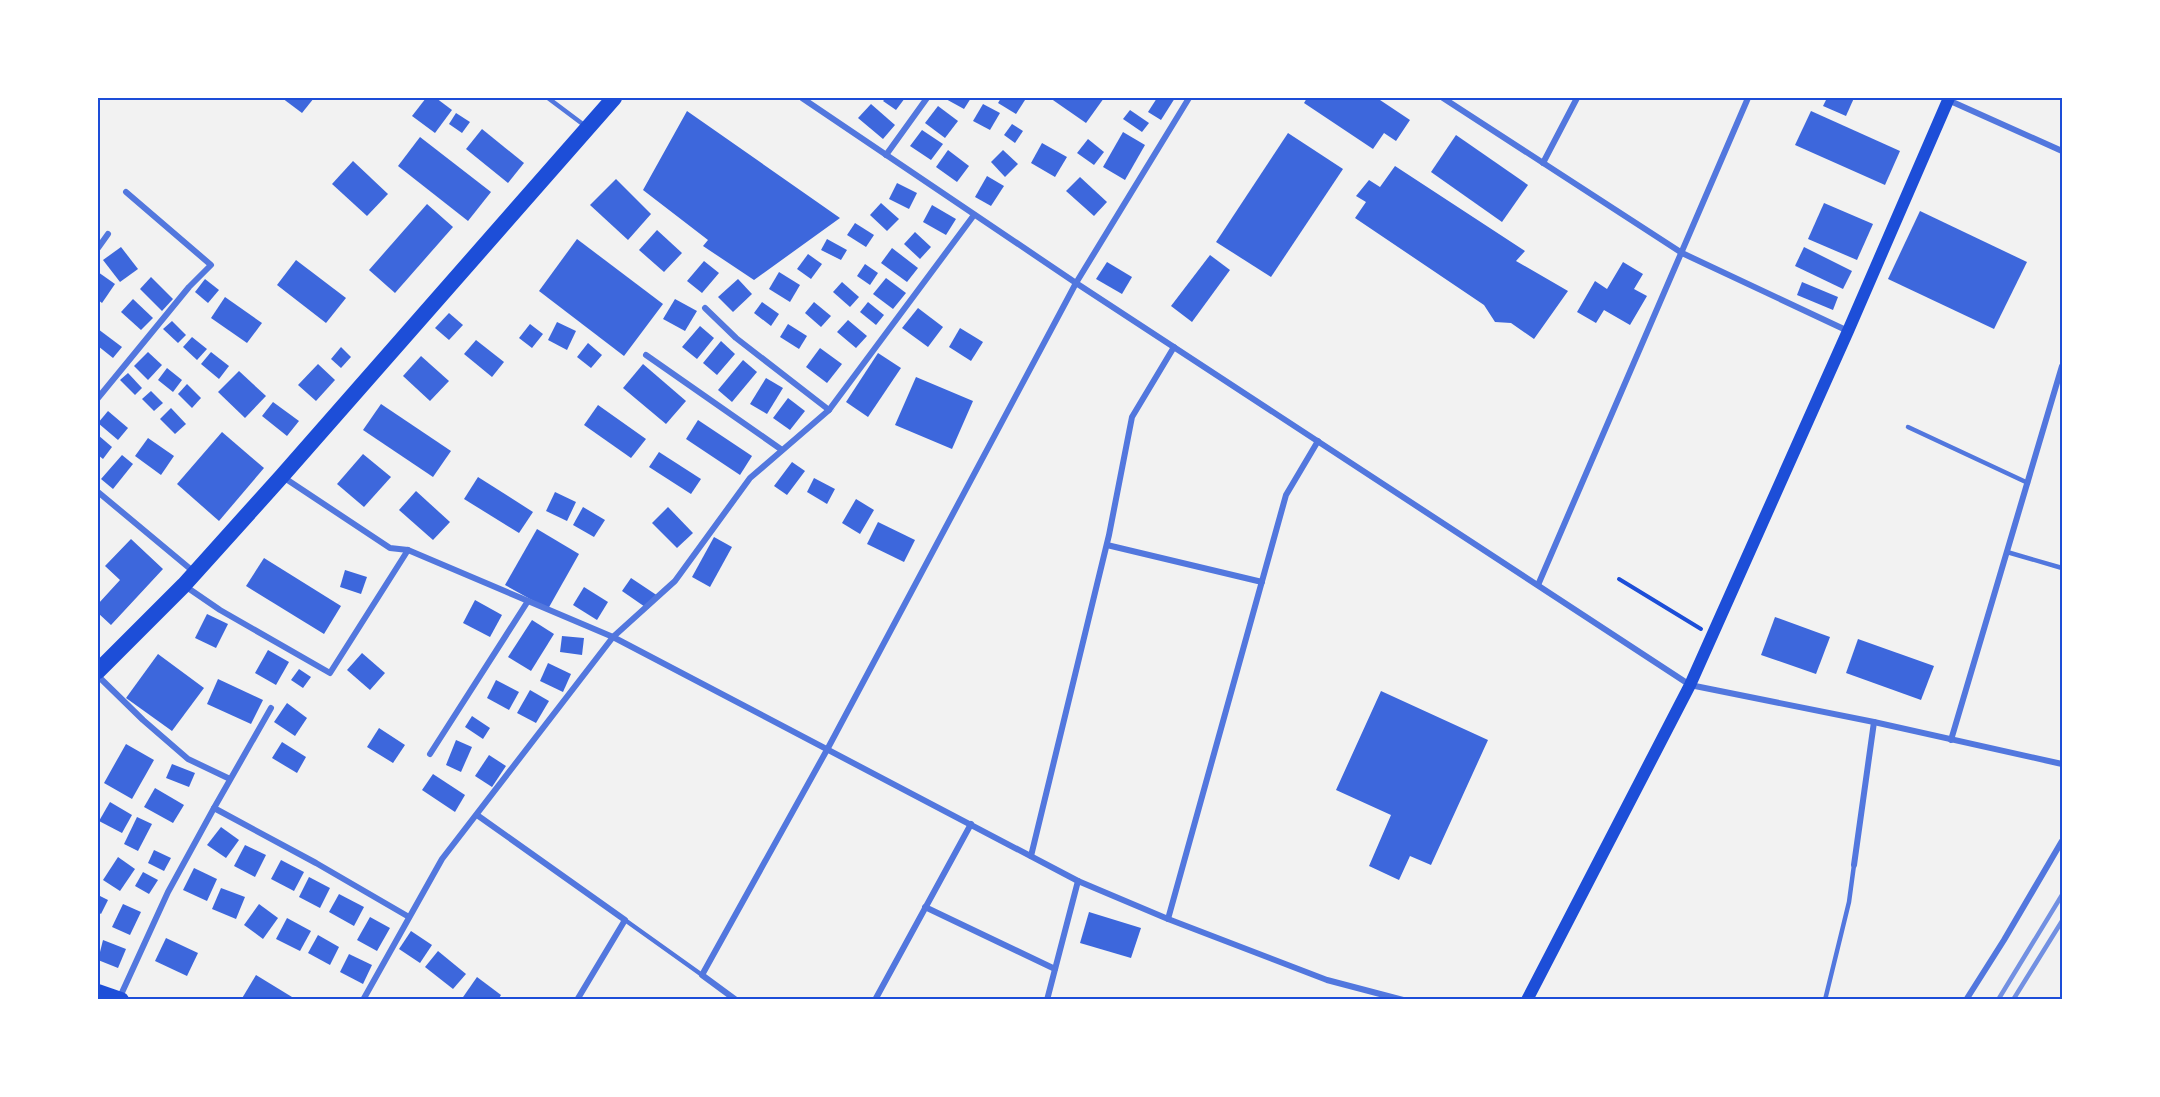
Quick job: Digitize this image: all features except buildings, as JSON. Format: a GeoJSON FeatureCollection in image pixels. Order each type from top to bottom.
{"type":"FeatureCollection","features":[{"type":"Feature","properties":{"kind":"highway"},"geometry":{"type":"LineString","coordinates":[[98,671],[189,579],[282,476],[614,98]]}},
{"type":"Feature","properties":{"kind":"highway"},"geometry":{"type":"LineString","coordinates":[[98,993],[120,999]]}},
{"type":"Feature","properties":{"kind":"main road"},"geometry":{"type":"LineString","coordinates":[[1527,999],[1690,685],[1848,331],[1948,99]]}},
{"type":"Feature","properties":{"kind":"street"},"geometry":{"type":"LineString","coordinates":[[802,98],[1076,283],[1690,685],[1874,722],[2062,764]]}},
{"type":"Feature","properties":{"kind":"street"},"geometry":{"type":"LineString","coordinates":[[886,154],[927,98]]}},
{"type":"Feature","properties":{"kind":"street"},"geometry":{"type":"LineString","coordinates":[[736,999],[702,975],[828,748],[1076,283],[1189,98]]}},
{"type":"Feature","properties":{"kind":"street"},"geometry":{"type":"LineString","coordinates":[[1443,98],[1682,253],[1848,331]]}},
{"type":"Feature","properties":{"kind":"street"},"geometry":{"type":"LineString","coordinates":[[1543,163],[1577,98]]}},
{"type":"Feature","properties":{"kind":"street"},"geometry":{"type":"LineString","coordinates":[[1538,585],[1748,98]]}},
{"type":"Feature","properties":{"kind":"street"},"geometry":{"type":"LineString","coordinates":[[1948,99],[2062,151]]}},
{"type":"Feature","properties":{"kind":"street"},"geometry":{"type":"LineString","coordinates":[[98,398],[189,287],[211,266],[126,192]]}},
{"type":"Feature","properties":{"kind":"street"},"geometry":{"type":"LineString","coordinates":[[363,999],[442,859],[613,637],[675,581],[750,478],[829,410],[974,215]]}},
{"type":"Feature","properties":{"kind":"street"},"geometry":{"type":"LineString","coordinates":[[98,248],[108,234]]}},
{"type":"Feature","properties":{"kind":"street"},"geometry":{"type":"LineString","coordinates":[[705,308],[736,338],[829,410]]}},
{"type":"Feature","properties":{"kind":"street"},"geometry":{"type":"LineString","coordinates":[[1030,856],[1107,545],[1132,417],[1174,347]]}},
{"type":"Feature","properties":{"kind":"street"},"geometry":{"type":"LineString","coordinates":[[646,355],[782,450]]}},
{"type":"Feature","properties":{"kind":"street"},"geometry":{"type":"LineString","coordinates":[[1951,740],[2062,366]]}},
{"type":"Feature","properties":{"kind":"street"},"geometry":{"type":"LineString","coordinates":[[1168,919],[1286,495],[1318,441]]}},
{"type":"Feature","properties":{"kind":"street"},"geometry":{"type":"LineString","coordinates":[[282,476],[390,548],[408,550],[613,637],[1078,881],[1168,919],[1327,980],[1403,999]]}},
{"type":"Feature","properties":{"kind":"street"},"geometry":{"type":"LineString","coordinates":[[98,492],[220,610],[330,673],[408,550]]}},
{"type":"Feature","properties":{"kind":"street"},"geometry":{"type":"LineString","coordinates":[[1107,545],[1262,582]]}},
{"type":"Feature","properties":{"kind":"street"},"geometry":{"type":"LineString","coordinates":[[430,754],[528,601]]}},
{"type":"Feature","properties":{"kind":"street"},"geometry":{"type":"LineString","coordinates":[[98,676],[143,720],[188,759],[230,779]]}},
{"type":"Feature","properties":{"kind":"street"},"geometry":{"type":"LineString","coordinates":[[120,999],[168,892],[272,708]]}},
{"type":"Feature","properties":{"kind":"street"},"geometry":{"type":"LineString","coordinates":[[1854,866],[1874,722]]}},
{"type":"Feature","properties":{"kind":"street"},"geometry":{"type":"LineString","coordinates":[[214,808],[409,917]]}},
{"type":"Feature","properties":{"kind":"street"},"geometry":{"type":"LineString","coordinates":[[477,815],[625,920],[578,999]]}},
{"type":"Feature","properties":{"kind":"street"},"geometry":{"type":"LineString","coordinates":[[875,999],[971,824]]}},
{"type":"Feature","properties":{"kind":"street"},"geometry":{"type":"LineString","coordinates":[[1966,999],[2062,842]]}},
{"type":"Feature","properties":{"kind":"street"},"geometry":{"type":"LineString","coordinates":[[1047,999],[1078,881]]}},
{"type":"Feature","properties":{"kind":"street"},"geometry":{"type":"LineString","coordinates":[[925,908],[1055,969]]}},
{"type":"Feature","properties":{"kind":"lane"},"geometry":{"type":"LineString","coordinates":[[548,98],[587,128]]}},
{"type":"Feature","properties":{"kind":"lane"},"geometry":{"type":"LineString","coordinates":[[1908,427],[2028,483]]}},
{"type":"Feature","properties":{"kind":"lane"},"geometry":{"type":"LineString","coordinates":[[2007,552],[2062,568]]}},
{"type":"Feature","properties":{"kind":"lane"},"geometry":{"type":"LineString","coordinates":[[1825,999],[1849,902],[1854,866]]}},
{"type":"Feature","properties":{"kind":"lane"},"geometry":{"type":"LineString","coordinates":[[625,920],[702,975]]}},
{"type":"Feature","properties":{"kind":"path"},"geometry":{"type":"LineString","coordinates":[[1619,579],[1712,635]]}},
{"type":"Feature","properties":{"kind":"railway"},"geometry":{"type":"LineString","coordinates":[[1998,1000],[2062,895]]}},
{"type":"Feature","properties":{"kind":"railway"},"geometry":{"type":"LineString","coordinates":[[2013,1000],[2062,921]]}}]}
